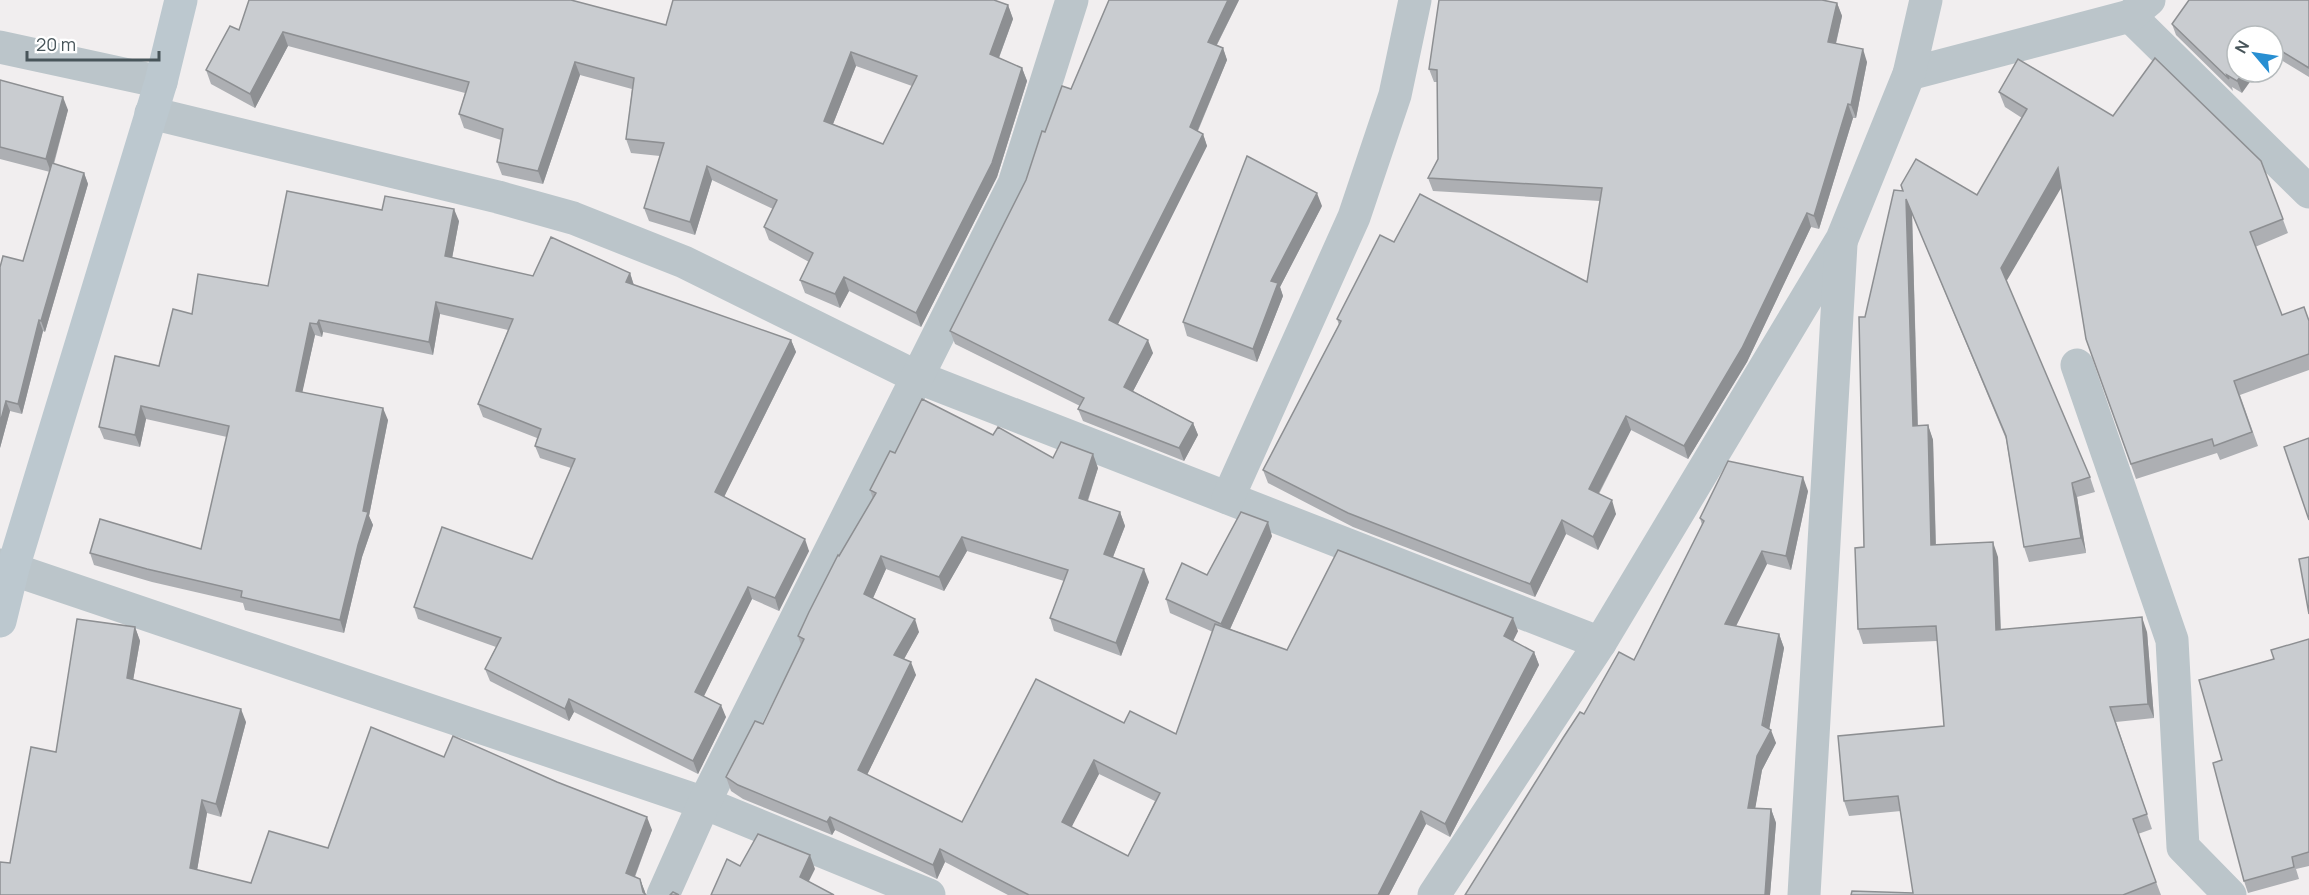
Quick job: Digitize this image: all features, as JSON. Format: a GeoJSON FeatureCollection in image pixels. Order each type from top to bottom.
{"type":"FeatureCollection","features":[{"type":"Feature","properties":{"kind":"street"},"geometry":{"type":"LineString","coordinates":[[0,621],[7,567],[162,82],[181,0]]}},
{"type":"Feature","properties":{"kind":"street"},"geometry":{"type":"LineString","coordinates":[[663,895],[704,803],[1014,184],[1072,0]]}},
{"type":"Feature","properties":{"kind":"street"},"geometry":{"type":"LineString","coordinates":[[1228,498],[1354,217],[1395,95],[1415,0]]}},
{"type":"Feature","properties":{"kind":"street"},"geometry":{"type":"LineString","coordinates":[[1434,895],[1600,643],[1842,239],[1909,74],[1926,0]]}},
{"type":"Feature","properties":{"kind":"street"},"geometry":{"type":"LineString","coordinates":[[1909,74],[2140,8],[2309,192]]}},
{"type":"Feature","properties":{"kind":"street"},"geometry":{"type":"LineString","coordinates":[[0,47],[162,82]]}},
{"type":"Feature","properties":{"kind":"street"},"geometry":{"type":"LineString","coordinates":[[151,113],[498,197],[573,218],[684,262],[917,377],[1600,643]]}},
{"type":"Feature","properties":{"kind":"street"},"geometry":{"type":"LineString","coordinates":[[1804,895],[1842,239]]}},
{"type":"Feature","properties":{"kind":"street"},"geometry":{"type":"LineString","coordinates":[[2077,365],[2172,640],[2183,847],[2230,895]]}},
{"type":"Feature","properties":{"kind":"street"},"geometry":{"type":"LineString","coordinates":[[7,567],[704,803],[929,895]]}},
{"type":"Feature","properties":{"kind":"building"},"geometry":{"type":"Polygon","coordinates":[[[249,0],[571,0],[666,25],[673,0],[994,0],[1008,5],[990,54],[1022,68],[992,163],[916,313],[844,277],[835,294],[800,280],[813,253],[764,227],[777,200],[707,166],[690,222],[644,208],[664,143],[626,139],[634,78],[575,62],[538,171],[497,162],[503,129],[459,114],[469,82],[283,32],[250,94],[206,70],[230,26],[239,30],[249,0]],[[851,52],[824,121],[883,144],[917,76],[851,52]]]}},
{"type":"Feature","properties":{"kind":"building"},"geometry":{"type":"Polygon","coordinates":[[[1109,0],[1228,0],[1208,42],[1223,48],[1190,127],[1203,134],[1109,320],[1148,340],[1124,387],[1193,423],[1179,448],[1078,409],[1084,398],[950,331],[1026,180],[1042,131],[1045,132],[1062,86],[1071,89],[1109,0]]]}},
{"type":"Feature","properties":{"kind":"building"},"geometry":{"type":"Polygon","coordinates":[[[1439,0],[1822,0],[1837,3],[1828,42],[1863,49],[1851,105],[1848,104],[1814,216],[1807,213],[1742,348],[1684,446],[1626,416],[1589,489],[1612,500],[1593,537],[1562,520],[1530,584],[1348,513],[1263,470],[1341,321],[1337,319],[1380,235],[1394,242],[1420,194],[1587,282],[1602,188],[1428,178],[1438,159],[1437,70],[1429,69],[1439,0]]]}},
{"type":"Feature","properties":{"kind":"building"},"geometry":{"type":"Polygon","coordinates":[[[2189,0],[2309,0],[2309,68],[2285,53],[2285,24],[2225,24],[2225,75],[2172,24],[2189,0]]]}},
{"type":"Feature","properties":{"kind":"building"},"geometry":{"type":"Polygon","coordinates":[[[2155,58],[2261,161],[2283,219],[2250,232],[2282,315],[2304,307],[2309,321],[2309,354],[2234,381],[2252,432],[2214,446],[2212,439],[2131,464],[2086,339],[2058,168],[2001,268],[2090,477],[2072,483],[2081,538],[2024,547],[2006,436],[1906,199],[1913,426],[1928,425],[1931,545],[1993,542],[1996,630],[2142,617],[2148,704],[2110,707],[2147,814],[2133,819],[2156,882],[2123,895],[1851,895],[1852,891],[1913,893],[1898,796],[1844,801],[1838,736],[1944,726],[1936,626],[1858,629],[1855,548],[1864,547],[1859,317],[1865,317],[1894,190],[1903,191],[1901,185],[1916,159],[1977,195],[2027,109],[1999,92],[2018,59],[2113,116],[2155,58]]]}},
{"type":"Feature","properties":{"kind":"building"},"geometry":{"type":"Polygon","coordinates":[[[0,80],[63,97],[46,159],[0,147],[0,80]]]}},
{"type":"Feature","properties":{"kind":"building"},"geometry":{"type":"Polygon","coordinates":[[[1247,156],[1317,193],[1271,281],[1278,283],[1253,349],[1183,322],[1247,156]]]}},
{"type":"Feature","properties":{"kind":"building"},"geometry":{"type":"Polygon","coordinates":[[[52,163],[84,173],[41,321],[39,320],[18,404],[6,401],[0,423],[0,267],[3,256],[23,261],[52,163]]]}},
{"type":"Feature","properties":{"kind":"building"},"geometry":{"type":"Polygon","coordinates":[[[287,191],[382,210],[385,196],[454,209],[445,256],[533,276],[551,237],[630,273],[626,282],[791,340],[715,492],[805,539],[775,598],[748,587],[695,692],[721,705],[693,761],[569,699],[565,709],[485,669],[501,638],[414,607],[442,527],[532,559],[575,459],[535,446],[541,429],[478,404],[513,319],[436,302],[429,342],[319,320],[317,324],[310,323],[296,391],[383,408],[363,511],[368,512],[340,620],[241,597],[242,591],[90,553],[100,519],[201,549],[229,426],[141,406],[135,435],[99,427],[115,356],[159,366],[173,309],[192,314],[198,274],[268,286],[287,191]]]}},
{"type":"Feature","properties":{"kind":"building"},"geometry":{"type":"Polygon","coordinates":[[[922,399],[993,435],[998,427],[1053,458],[1061,442],[1093,454],[1079,498],[1120,512],[1104,554],[1144,569],[1116,643],[1050,618],[1068,570],[962,537],[939,577],[881,556],[864,594],[915,619],[894,655],[911,662],[858,770],[962,822],[1036,679],[1124,723],[1130,711],[1176,734],[1215,624],[1287,650],[1338,550],[1513,618],[1504,636],[1534,652],[1445,824],[1421,811],[1378,895],[1029,895],[940,849],[933,865],[830,817],[827,822],[738,785],[726,777],[755,721],[763,724],[804,639],[798,636],[809,612],[838,555],[876,493],[870,490],[890,451],[895,453],[922,399]],[[1094,760],[1062,822],[1128,856],[1160,793],[1094,760]]]}},
{"type":"Feature","properties":{"kind":"building"},"geometry":{"type":"Polygon","coordinates":[[[2309,438],[2309,520],[2284,447],[2309,438]]]}},
{"type":"Feature","properties":{"kind":"building"},"geometry":{"type":"Polygon","coordinates":[[[1728,461],[1803,477],[1786,556],[1762,551],[1725,624],[1779,634],[1762,725],[1771,730],[1757,756],[1748,808],[1771,809],[1765,895],[1465,895],[1580,712],[1584,714],[1619,652],[1634,660],[1704,521],[1700,518],[1728,461]]]}},
{"type":"Feature","properties":{"kind":"building"},"geometry":{"type":"Polygon","coordinates":[[[1241,512],[1268,522],[1221,624],[1166,599],[1182,563],[1207,575],[1241,512]]]}},
{"type":"Feature","properties":{"kind":"building"},"geometry":{"type":"Polygon","coordinates":[[[2309,557],[2309,614],[2299,559],[2309,557]]]}},
{"type":"Feature","properties":{"kind":"building"},"geometry":{"type":"Polygon","coordinates":[[[77,619],[135,627],[127,678],[241,709],[216,804],[202,800],[190,868],[251,883],[269,831],[328,848],[371,727],[444,757],[453,736],[557,782],[647,817],[626,873],[640,879],[646,895],[0,895],[0,862],[10,863],[31,747],[56,752],[77,619]]]}},
{"type":"Feature","properties":{"kind":"building"},"geometry":{"type":"Polygon","coordinates":[[[2309,639],[2309,852],[2292,857],[2294,867],[2244,881],[2213,763],[2222,760],[2199,680],[2274,659],[2271,650],[2309,639]]]}},
{"type":"Feature","properties":{"kind":"building"},"geometry":{"type":"Polygon","coordinates":[[[758,834],[810,855],[800,877],[834,895],[711,895],[727,859],[740,866],[758,834]]]}}]}
